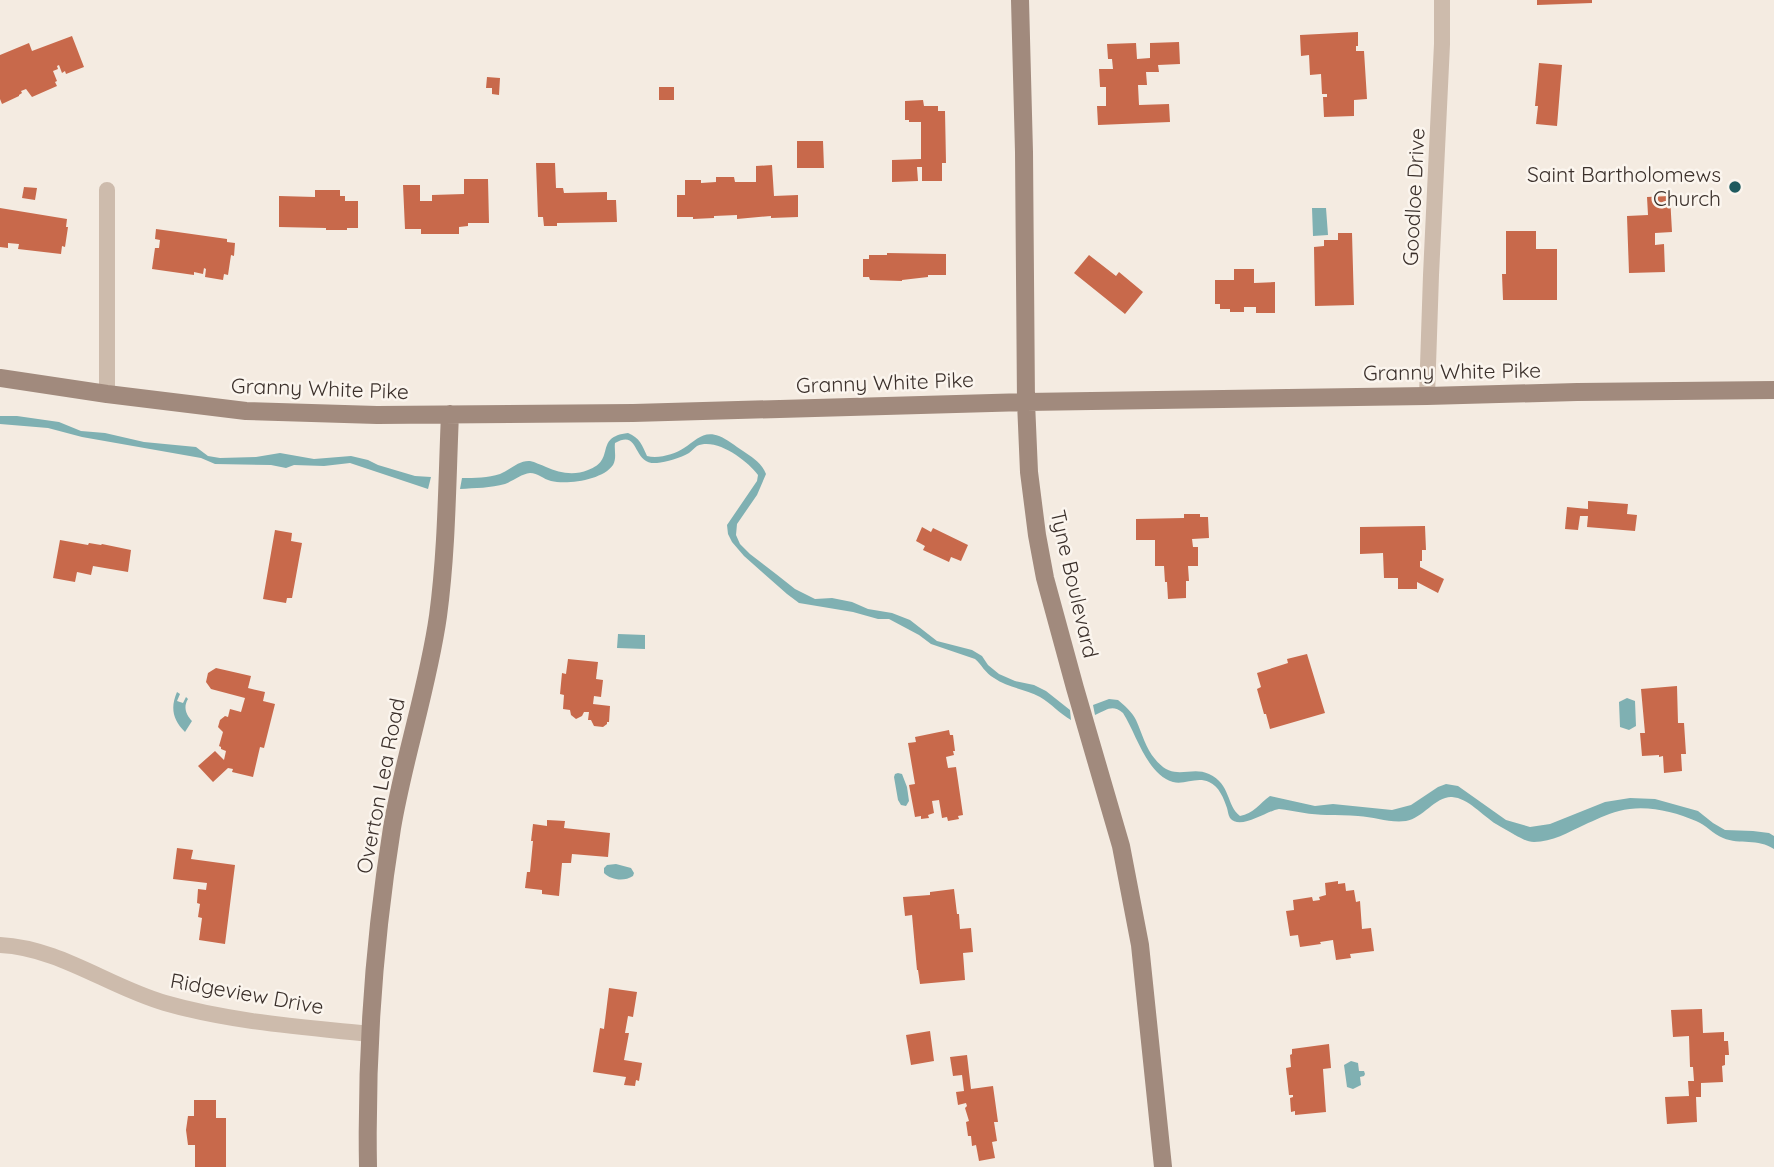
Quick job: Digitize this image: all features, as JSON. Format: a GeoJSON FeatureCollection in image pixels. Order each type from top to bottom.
{"type":"FeatureCollection","features":[{"type":"Feature","properties":{"kind":"street","name":"Tyne Boulevard"},"geometry":{"type":"LineString","coordinates":[[1020,0],[1029,472],[1041,560],[1074,688],[1121,846],[1140,945],[1163,1167]]}},
{"type":"Feature","properties":{"kind":"street","name":"Goodloe Drive"},"geometry":{"type":"LineString","coordinates":[[1427,396],[1442,0]]}},
{"type":"Feature","properties":{"kind":"street"},"geometry":{"type":"LineString","coordinates":[[107,190],[107,394]]}},
{"type":"Feature","properties":{"kind":"street","name":"Granny White Pike"},"geometry":{"type":"LineString","coordinates":[[0,378],[246,411],[377,415],[633,413],[1026,402],[1774,390]]}},
{"type":"Feature","properties":{"kind":"street","name":"Overton Lea Road"},"geometry":{"type":"LineString","coordinates":[[369,1167],[370,1034],[378,936],[400,784],[434,641],[441,592],[450,414]]}},
{"type":"Feature","properties":{"kind":"street","name":"Ridgeview Drive"},"geometry":{"type":"LineString","coordinates":[[0,945],[20,947],[60,958],[147,997],[181,1007],[260,1021],[370,1034]]}},
{"type":"Feature","properties":{"kind":"water"},"geometry":{"type":"Polygon","coordinates":[[[1312,208],[1326,208],[1328,235],[1313,236],[1312,208]]]}},
{"type":"Feature","properties":{"kind":"water"},"geometry":{"type":"Polygon","coordinates":[[[0,416],[59,422],[81,431],[105,433],[144,442],[196,447],[208,456],[220,458],[280,453],[314,459],[351,456],[415,476],[431,477],[428,489],[350,463],[294,465],[286,468],[271,465],[215,464],[201,458],[82,437],[48,428],[0,424],[0,416]]]}},
{"type":"Feature","properties":{"kind":"water"},"geometry":{"type":"Polygon","coordinates":[[[628,433],[638,440],[647,456],[652,457],[676,452],[704,435],[722,437],[756,461],[766,474],[757,495],[737,524],[736,535],[740,544],[750,554],[795,589],[815,599],[832,598],[892,613],[910,620],[937,641],[972,650],[982,656],[999,674],[1046,691],[1070,710],[1071,720],[1040,697],[994,678],[975,659],[931,644],[889,619],[799,603],[787,594],[744,556],[728,534],[727,525],[757,481],[758,475],[739,457],[722,447],[705,444],[697,446],[682,457],[657,463],[643,459],[633,443],[623,440],[615,443],[613,465],[593,478],[558,482],[530,473],[500,485],[460,489],[462,478],[495,475],[526,461],[561,472],[583,472],[602,461],[611,439],[628,433]]]}},
{"type":"Feature","properties":{"kind":"water"},"geometry":{"type":"Polygon","coordinates":[[[618,634],[645,635],[645,649],[617,648],[618,634]]]}},
{"type":"Feature","properties":{"kind":"water"},"geometry":{"type":"Polygon","coordinates":[[[177,692],[180,694],[177,701],[183,703],[186,697],[188,699],[186,711],[192,721],[185,732],[174,714],[177,692]]]}},
{"type":"Feature","properties":{"kind":"water"},"geometry":{"type":"Polygon","coordinates":[[[1627,698],[1635,701],[1636,726],[1629,730],[1620,727],[1619,702],[1627,698]]]}},
{"type":"Feature","properties":{"kind":"water"},"geometry":{"type":"Polygon","coordinates":[[[1109,699],[1118,700],[1132,714],[1149,751],[1162,766],[1175,772],[1202,772],[1216,778],[1240,816],[1253,811],[1270,796],[1315,806],[1333,804],[1392,810],[1411,805],[1446,784],[1458,786],[1506,820],[1530,827],[1550,824],[1605,802],[1630,798],[1655,799],[1698,811],[1725,830],[1769,833],[1774,836],[1774,849],[1762,844],[1723,838],[1687,817],[1648,808],[1615,812],[1554,838],[1531,842],[1498,825],[1464,801],[1452,797],[1440,800],[1406,821],[1279,809],[1246,821],[1234,821],[1229,817],[1221,793],[1213,784],[1204,780],[1173,782],[1156,771],[1123,713],[1112,708],[1095,715],[1093,705],[1109,699]]]}},
{"type":"Feature","properties":{"kind":"water"},"geometry":{"type":"Polygon","coordinates":[[[898,773],[902,774],[907,787],[909,801],[906,806],[901,805],[898,800],[894,777],[898,773]]]}},
{"type":"Feature","properties":{"kind":"water"},"geometry":{"type":"Polygon","coordinates":[[[616,864],[631,868],[633,876],[618,879],[604,873],[607,865],[616,864]]]}},
{"type":"Feature","properties":{"kind":"water"},"geometry":{"type":"Polygon","coordinates":[[[1351,1061],[1358,1063],[1359,1071],[1364,1071],[1365,1074],[1360,1077],[1361,1085],[1353,1089],[1347,1087],[1344,1065],[1351,1061]]]}},
{"type":"Feature","properties":{"kind":"building"},"geometry":{"type":"Polygon","coordinates":[[[1537,0],[1592,0],[1592,3],[1537,5],[1537,0]]]}},
{"type":"Feature","properties":{"kind":"building"},"geometry":{"type":"Polygon","coordinates":[[[1358,32],[1356,51],[1364,51],[1367,99],[1354,100],[1354,116],[1324,117],[1323,97],[1327,97],[1327,94],[1322,94],[1321,74],[1310,75],[1309,55],[1301,56],[1300,35],[1358,32]]]}},
{"type":"Feature","properties":{"kind":"building"},"geometry":{"type":"Polygon","coordinates":[[[72,36],[84,67],[66,74],[65,71],[62,73],[59,65],[58,69],[53,71],[57,86],[32,97],[26,89],[21,91],[19,96],[2,104],[0,55],[29,43],[32,51],[72,36]]]}},
{"type":"Feature","properties":{"kind":"building"},"geometry":{"type":"Polygon","coordinates":[[[1179,42],[1180,64],[1158,65],[1159,72],[1146,72],[1147,85],[1138,85],[1139,105],[1169,104],[1170,122],[1098,125],[1097,106],[1106,106],[1106,87],[1100,87],[1099,69],[1113,69],[1112,59],[1108,59],[1107,44],[1136,43],[1137,59],[1150,58],[1150,43],[1179,42]]]}},
{"type":"Feature","properties":{"kind":"building"},"geometry":{"type":"Polygon","coordinates":[[[1539,63],[1562,65],[1557,126],[1536,124],[1539,63]]]}},
{"type":"Feature","properties":{"kind":"building"},"geometry":{"type":"Polygon","coordinates":[[[487,77],[500,78],[499,95],[492,94],[492,88],[486,88],[487,77]]]}},
{"type":"Feature","properties":{"kind":"building"},"geometry":{"type":"Polygon","coordinates":[[[659,87],[674,87],[674,100],[659,100],[659,87]]]}},
{"type":"Feature","properties":{"kind":"building"},"geometry":{"type":"Polygon","coordinates":[[[923,100],[924,106],[938,106],[938,111],[945,111],[946,163],[942,163],[942,181],[922,181],[922,167],[917,167],[918,181],[892,182],[892,160],[921,159],[921,122],[905,120],[905,101],[923,100]]]}},
{"type":"Feature","properties":{"kind":"building"},"geometry":{"type":"Polygon","coordinates":[[[797,141],[823,141],[824,168],[797,168],[797,141]]]}},
{"type":"Feature","properties":{"kind":"building"},"geometry":{"type":"Polygon","coordinates":[[[536,163],[555,163],[556,188],[563,188],[564,193],[607,192],[607,200],[616,200],[617,222],[557,223],[557,226],[544,226],[543,217],[538,217],[536,163]]]}},
{"type":"Feature","properties":{"kind":"building"},"geometry":{"type":"Polygon","coordinates":[[[772,165],[774,196],[798,195],[798,217],[677,217],[677,195],[685,195],[685,180],[701,180],[701,183],[716,182],[716,177],[734,177],[735,182],[756,182],[756,166],[772,165]]]}},
{"type":"Feature","properties":{"kind":"building"},"geometry":{"type":"Polygon","coordinates":[[[464,179],[488,179],[489,223],[468,223],[468,226],[459,227],[459,234],[421,234],[421,229],[405,229],[403,185],[420,185],[420,201],[432,201],[432,195],[464,194],[464,179]]]}},
{"type":"Feature","properties":{"kind":"building"},"geometry":{"type":"Polygon","coordinates":[[[24,187],[37,188],[35,200],[22,198],[24,187]]]}},
{"type":"Feature","properties":{"kind":"building"},"geometry":{"type":"Polygon","coordinates":[[[315,190],[340,190],[340,196],[345,196],[345,201],[358,201],[358,228],[326,230],[279,227],[279,196],[315,197],[315,190]]]}},
{"type":"Feature","properties":{"kind":"building"},"geometry":{"type":"Polygon","coordinates":[[[1670,196],[1672,232],[1655,233],[1655,245],[1664,244],[1665,272],[1629,273],[1627,216],[1648,215],[1647,197],[1670,196]]]}},
{"type":"Feature","properties":{"kind":"building"},"geometry":{"type":"Polygon","coordinates":[[[0,208],[67,219],[65,247],[62,246],[61,254],[18,249],[19,244],[8,243],[8,248],[0,247],[0,208]]]}},
{"type":"Feature","properties":{"kind":"building"},"geometry":{"type":"Polygon","coordinates":[[[156,229],[227,239],[227,242],[235,243],[228,275],[224,274],[223,280],[205,277],[204,268],[203,274],[194,272],[194,275],[152,269],[155,248],[159,248],[160,240],[155,239],[156,229]]]}},
{"type":"Feature","properties":{"kind":"building"},"geometry":{"type":"Polygon","coordinates":[[[1506,231],[1536,231],[1536,249],[1557,249],[1557,300],[1503,300],[1502,274],[1506,274],[1506,231]]]}},
{"type":"Feature","properties":{"kind":"building"},"geometry":{"type":"Polygon","coordinates":[[[1338,233],[1352,233],[1354,305],[1315,306],[1314,247],[1324,246],[1324,240],[1338,240],[1338,233]]]}},
{"type":"Feature","properties":{"kind":"building"},"geometry":{"type":"Polygon","coordinates":[[[946,254],[946,275],[928,275],[902,281],[870,280],[869,277],[863,277],[863,259],[869,259],[869,255],[946,254]]]}},
{"type":"Feature","properties":{"kind":"building"},"geometry":{"type":"Polygon","coordinates":[[[1089,255],[1116,276],[1119,272],[1143,292],[1125,314],[1074,273],[1089,255]]]}},
{"type":"Feature","properties":{"kind":"building"},"geometry":{"type":"Polygon","coordinates":[[[1234,269],[1254,269],[1254,283],[1275,282],[1275,313],[1256,313],[1256,307],[1244,307],[1244,312],[1230,312],[1230,309],[1220,309],[1220,304],[1215,304],[1215,280],[1234,280],[1234,269]]]}},
{"type":"Feature","properties":{"kind":"building"},"geometry":{"type":"Polygon","coordinates":[[[1588,501],[1628,504],[1627,514],[1637,515],[1635,531],[1587,527],[1588,516],[1580,516],[1578,530],[1565,529],[1567,507],[1588,509],[1588,501]]]}},
{"type":"Feature","properties":{"kind":"building"},"geometry":{"type":"Polygon","coordinates":[[[1184,514],[1208,517],[1209,538],[1192,539],[1193,547],[1198,547],[1198,566],[1188,566],[1186,598],[1168,599],[1164,566],[1155,566],[1155,540],[1136,540],[1136,519],[1184,518],[1184,514]]]}},
{"type":"Feature","properties":{"kind":"building"},"geometry":{"type":"Polygon","coordinates":[[[1425,526],[1426,550],[1422,550],[1420,567],[1444,579],[1438,593],[1417,582],[1417,589],[1398,589],[1398,578],[1384,578],[1383,553],[1360,554],[1360,527],[1425,526]]]}},
{"type":"Feature","properties":{"kind":"building"},"geometry":{"type":"Polygon","coordinates":[[[922,527],[931,532],[933,528],[968,545],[961,561],[951,557],[949,562],[923,550],[925,546],[916,541],[922,527]]]}},
{"type":"Feature","properties":{"kind":"building"},"geometry":{"type":"Polygon","coordinates":[[[275,530],[292,533],[291,541],[302,543],[292,598],[287,598],[286,603],[263,599],[275,530]]]}},
{"type":"Feature","properties":{"kind":"building"},"geometry":{"type":"Polygon","coordinates":[[[60,540],[131,550],[128,572],[93,566],[91,575],[77,572],[75,582],[53,578],[60,540]]]}},
{"type":"Feature","properties":{"kind":"building"},"geometry":{"type":"Polygon","coordinates":[[[1307,654],[1325,713],[1270,729],[1257,689],[1261,687],[1257,673],[1288,663],[1287,659],[1307,654]]]}},
{"type":"Feature","properties":{"kind":"building"},"geometry":{"type":"Polygon","coordinates":[[[568,659],[598,662],[596,679],[603,680],[601,697],[594,696],[593,704],[610,706],[609,722],[603,727],[594,726],[591,720],[588,720],[589,712],[584,712],[576,719],[570,710],[563,709],[564,695],[560,694],[562,673],[566,674],[568,659]]]}},
{"type":"Feature","properties":{"kind":"building"},"geometry":{"type":"Polygon","coordinates":[[[216,668],[251,676],[248,688],[265,692],[263,701],[275,704],[264,748],[260,747],[253,777],[232,772],[233,769],[228,768],[213,782],[198,766],[215,751],[224,760],[226,751],[219,746],[223,732],[218,727],[220,720],[228,717],[230,709],[241,712],[245,698],[211,689],[206,682],[208,673],[216,668]]]}},
{"type":"Feature","properties":{"kind":"building"},"geometry":{"type":"Polygon","coordinates":[[[1677,686],[1678,723],[1684,723],[1686,754],[1681,754],[1682,771],[1664,773],[1663,756],[1642,756],[1640,733],[1645,733],[1641,689],[1677,686]]]}},
{"type":"Feature","properties":{"kind":"building"},"geometry":{"type":"Polygon","coordinates":[[[949,730],[950,735],[953,735],[955,751],[954,755],[946,757],[948,768],[956,767],[963,815],[958,816],[959,819],[948,821],[947,817],[942,818],[939,800],[932,801],[934,813],[928,815],[929,818],[915,817],[909,785],[915,784],[908,743],[916,742],[915,737],[949,730]]]}},
{"type":"Feature","properties":{"kind":"building"},"geometry":{"type":"Polygon","coordinates":[[[547,820],[565,821],[564,828],[610,833],[608,857],[572,854],[571,863],[562,863],[559,896],[525,888],[527,872],[530,872],[533,824],[547,826],[547,820]]]}},
{"type":"Feature","properties":{"kind":"building"},"geometry":{"type":"Polygon","coordinates":[[[177,848],[193,850],[191,859],[235,865],[225,944],[199,940],[202,918],[198,917],[198,889],[206,890],[207,883],[173,879],[177,848]]]}},
{"type":"Feature","properties":{"kind":"building"},"geometry":{"type":"Polygon","coordinates":[[[1338,881],[1338,884],[1345,883],[1346,891],[1354,890],[1356,902],[1360,901],[1362,929],[1371,928],[1374,951],[1350,954],[1351,958],[1336,960],[1333,940],[1300,947],[1298,935],[1290,936],[1286,911],[1294,910],[1293,900],[1312,897],[1313,901],[1320,900],[1319,897],[1326,895],[1325,883],[1338,881]]]}},
{"type":"Feature","properties":{"kind":"building"},"geometry":{"type":"Polygon","coordinates":[[[954,889],[960,929],[971,928],[973,952],[963,953],[965,980],[920,984],[912,915],[905,916],[903,897],[930,895],[930,892],[954,889]]]}},
{"type":"Feature","properties":{"kind":"building"},"geometry":{"type":"Polygon","coordinates":[[[609,988],[637,992],[633,1017],[628,1016],[625,1033],[629,1033],[624,1060],[642,1063],[639,1081],[636,1080],[635,1086],[624,1085],[626,1077],[593,1072],[600,1028],[604,1029],[609,988]]]}},
{"type":"Feature","properties":{"kind":"building"},"geometry":{"type":"Polygon","coordinates":[[[1702,1009],[1703,1033],[1724,1032],[1724,1041],[1728,1041],[1729,1055],[1725,1055],[1725,1065],[1722,1066],[1723,1082],[1701,1083],[1701,1097],[1696,1097],[1697,1122],[1667,1124],[1665,1097],[1689,1096],[1688,1081],[1694,1081],[1693,1067],[1690,1067],[1689,1036],[1673,1037],[1671,1010],[1702,1009]]]}},
{"type":"Feature","properties":{"kind":"building"},"geometry":{"type":"Polygon","coordinates":[[[930,1031],[934,1061],[911,1065],[906,1035],[930,1031]]]}},
{"type":"Feature","properties":{"kind":"building"},"geometry":{"type":"Polygon","coordinates":[[[1329,1044],[1331,1068],[1323,1069],[1326,1112],[1295,1115],[1295,1111],[1291,1112],[1290,1098],[1293,1095],[1289,1095],[1286,1068],[1291,1067],[1292,1049],[1329,1044]]]}},
{"type":"Feature","properties":{"kind":"building"},"geometry":{"type":"Polygon","coordinates":[[[967,1055],[971,1089],[993,1086],[998,1122],[994,1122],[997,1141],[992,1142],[995,1158],[979,1161],[976,1145],[972,1146],[971,1136],[968,1136],[966,1103],[958,1105],[956,1092],[964,1091],[962,1075],[953,1076],[950,1057],[967,1055]]]}},
{"type":"Feature","properties":{"kind":"building"},"geometry":{"type":"Polygon","coordinates":[[[194,1100],[216,1100],[216,1118],[226,1118],[226,1167],[195,1167],[195,1145],[188,1145],[186,1130],[188,1116],[194,1116],[194,1100]]]}},
{"type":"Feature","properties":{"kind":"place","name":"Saint Bartholomews Church"},"geometry":{"type":"Point","coordinates":[1735,187]}}]}
